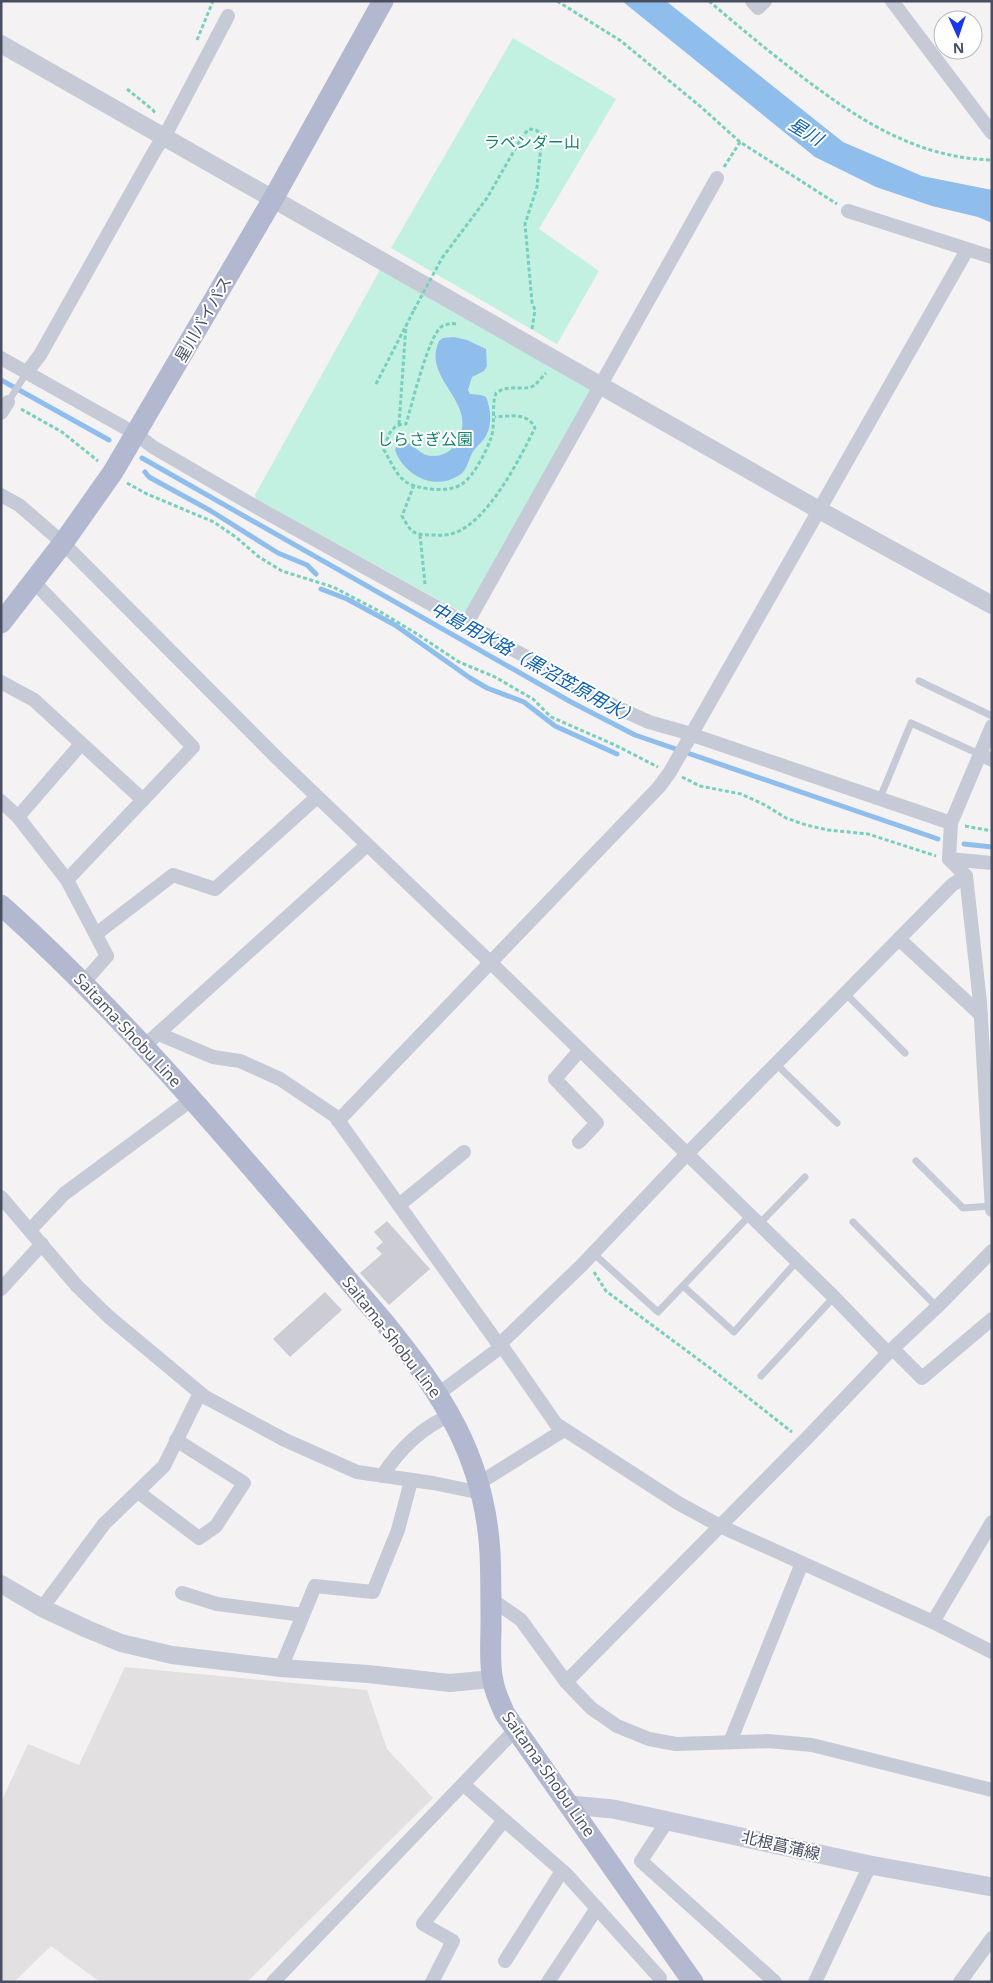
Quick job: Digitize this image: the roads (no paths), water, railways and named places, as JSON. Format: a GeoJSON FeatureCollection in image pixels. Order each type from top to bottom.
{"type":"FeatureCollection","features":[{"type":"Feature","properties":{"kind":"main road","name":"星川バイパス"},"geometry":{"type":"LineString","coordinates":[[1,623],[103,488],[273,199],[383,1]]}},
{"type":"Feature","properties":{"kind":"main road","name":"Saitama-Shobu Line"},"geometry":{"type":"LineString","coordinates":[[1,905],[84,982],[151,1040],[192,1100],[384,1322],[438,1394],[469,1453],[480,1488],[490,1551],[490,1652],[492,1679],[504,1714],[693,1982]]}},
{"type":"Feature","properties":{"kind":"main road","name":"北根菖蒲線"},"geometry":{"type":"LineString","coordinates":[[570,1805],[613,1808],[870,1865],[992,1887]]}},
{"type":"Feature","properties":{"kind":"street"},"geometry":{"type":"LineString","coordinates":[[752,1],[758,8],[765,1]]}},
{"type":"Feature","properties":{"kind":"street"},"geometry":{"type":"LineString","coordinates":[[892,1],[992,133]]}},
{"type":"Feature","properties":{"kind":"street"},"geometry":{"type":"LineString","coordinates":[[24,376],[40,355],[163,137],[228,16]]}},
{"type":"Feature","properties":{"kind":"street"},"geometry":{"type":"LineString","coordinates":[[1,44],[819,510],[992,605]]}},
{"type":"Feature","properties":{"kind":"street"},"geometry":{"type":"LineString","coordinates":[[467,623],[717,178]]}},
{"type":"Feature","properties":{"kind":"street"},"geometry":{"type":"LineString","coordinates":[[848,211],[992,257]]}},
{"type":"Feature","properties":{"kind":"street"},"geometry":{"type":"LineString","coordinates":[[338,1121],[678,769],[690,739],[967,250]]}},
{"type":"Feature","properties":{"kind":"street"},"geometry":{"type":"LineString","coordinates":[[1,358],[24,376],[136,434],[153,447],[252,504],[618,708],[690,739],[880,798],[951,827]]}},
{"type":"Feature","properties":{"kind":"street"},"geometry":{"type":"LineString","coordinates":[[1,495],[19,504],[63,543],[317,797],[490,962],[890,1351],[922,1378],[992,1319]]}},
{"type":"Feature","properties":{"kind":"street"},"geometry":{"type":"LineString","coordinates":[[33,581],[193,747],[67,880]]}},
{"type":"Feature","properties":{"kind":"street"},"geometry":{"type":"LineString","coordinates":[[1,682],[34,700],[143,800]]}},
{"type":"Feature","properties":{"kind":"street"},"geometry":{"type":"LineString","coordinates":[[991,1208],[984,1010],[966,876],[949,856],[951,827],[979,754],[992,726]]}},
{"type":"Feature","properties":{"kind":"street"},"geometry":{"type":"LineString","coordinates":[[18,817],[82,744]]}},
{"type":"Feature","properties":{"kind":"street"},"geometry":{"type":"LineString","coordinates":[[979,754],[992,760]]}},
{"type":"Feature","properties":{"kind":"street"},"geometry":{"type":"LineString","coordinates":[[96,934],[173,875],[215,889],[317,797]]}},
{"type":"Feature","properties":{"kind":"street"},"geometry":{"type":"LineString","coordinates":[[1,801],[18,817],[67,880],[107,956],[84,982]]}},
{"type":"Feature","properties":{"kind":"street"},"geometry":{"type":"LineString","coordinates":[[151,1040],[367,845]]}},
{"type":"Feature","properties":{"kind":"street"},"geometry":{"type":"LineString","coordinates":[[949,856],[992,863]]}},
{"type":"Feature","properties":{"kind":"street"},"geometry":{"type":"LineString","coordinates":[[438,1394],[500,1346],[594,1254],[687,1154],[845,993],[952,885],[966,876]]}},
{"type":"Feature","properties":{"kind":"street"},"geometry":{"type":"LineString","coordinates":[[899,939],[984,1010]]}},
{"type":"Feature","properties":{"kind":"street"},"geometry":{"type":"LineString","coordinates":[[151,1040],[240,1061],[280,1079],[335,1116],[556,1424],[564,1430],[678,1503],[720,1526],[933,1622],[992,1652]]}},
{"type":"Feature","properties":{"kind":"street"},"geometry":{"type":"LineString","coordinates":[[579,1142],[597,1123],[555,1080],[580,1050]]}},
{"type":"Feature","properties":{"kind":"street"},"geometry":{"type":"LineString","coordinates":[[30,1230],[64,1194],[192,1100]]}},
{"type":"Feature","properties":{"kind":"street"},"geometry":{"type":"LineString","coordinates":[[399,1205],[464,1152]]}},
{"type":"Feature","properties":{"kind":"street"},"geometry":{"type":"LineString","coordinates":[[1,1197],[77,1286],[109,1317],[200,1393],[285,1440],[357,1472],[411,1481],[480,1488],[564,1430]]}},
{"type":"Feature","properties":{"kind":"street"},"geometry":{"type":"LineString","coordinates":[[1,1289],[42,1244]]}},
{"type":"Feature","properties":{"kind":"street"},"geometry":{"type":"LineString","coordinates":[[566,1682],[890,1351],[992,1251]]}},
{"type":"Feature","properties":{"kind":"street"},"geometry":{"type":"LineString","coordinates":[[42,1608],[104,1524],[164,1466],[200,1393]]}},
{"type":"Feature","properties":{"kind":"street"},"geometry":{"type":"LineString","coordinates":[[382,1476],[392,1461],[413,1440],[438,1421],[451,1416]]}},
{"type":"Feature","properties":{"kind":"street"},"geometry":{"type":"LineString","coordinates":[[138,1492],[199,1538],[216,1526],[244,1483],[176,1440]]}},
{"type":"Feature","properties":{"kind":"street"},"geometry":{"type":"LineString","coordinates":[[281,1668],[315,1586],[373,1592],[398,1530],[411,1481]]}},
{"type":"Feature","properties":{"kind":"street"},"geometry":{"type":"LineString","coordinates":[[933,1622],[992,1522]]}},
{"type":"Feature","properties":{"kind":"street"},"geometry":{"type":"LineString","coordinates":[[730,1742],[802,1563]]}},
{"type":"Feature","properties":{"kind":"street"},"geometry":{"type":"LineString","coordinates":[[1,1584],[42,1608],[121,1643],[172,1655],[281,1668],[368,1674],[450,1683],[492,1679]]}},
{"type":"Feature","properties":{"kind":"street"},"geometry":{"type":"LineString","coordinates":[[182,1593],[218,1604],[303,1615]]}},
{"type":"Feature","properties":{"kind":"street"},"geometry":{"type":"LineString","coordinates":[[491,1599],[521,1620],[566,1682],[591,1708],[617,1726],[649,1739],[676,1744],[768,1741],[812,1745],[992,1790]]}},
{"type":"Feature","properties":{"kind":"street"},"geometry":{"type":"LineString","coordinates":[[279,1980],[515,1730]]}},
{"type":"Feature","properties":{"kind":"street"},"geometry":{"type":"LineString","coordinates":[[464,1785],[562,1870],[660,1978]]}},
{"type":"Feature","properties":{"kind":"street"},"geometry":{"type":"LineString","coordinates":[[432,1982],[454,1941],[423,1924],[504,1820]]}},
{"type":"Feature","properties":{"kind":"street"},"geometry":{"type":"LineString","coordinates":[[668,1820],[641,1861],[775,1982]]}},
{"type":"Feature","properties":{"kind":"street"},"geometry":{"type":"LineString","coordinates":[[815,1982],[870,1865]]}},
{"type":"Feature","properties":{"kind":"street"},"geometry":{"type":"LineString","coordinates":[[505,1961],[562,1870]]}},
{"type":"Feature","properties":{"kind":"street"},"geometry":{"type":"LineString","coordinates":[[548,1982],[597,1908]]}},
{"type":"Feature","properties":{"kind":"street"},"geometry":{"type":"LineString","coordinates":[[960,1982],[992,1938]]}},
{"type":"Feature","properties":{"kind":"lane"},"geometry":{"type":"LineString","coordinates":[[10,405],[24,376]]}},
{"type":"Feature","properties":{"kind":"lane"},"geometry":{"type":"LineString","coordinates":[[919,681],[992,716]]}},
{"type":"Feature","properties":{"kind":"lane"},"geometry":{"type":"LineString","coordinates":[[880,798],[911,723],[979,754]]}},
{"type":"Feature","properties":{"kind":"lane"},"geometry":{"type":"LineString","coordinates":[[845,993],[905,1053]]}},
{"type":"Feature","properties":{"kind":"lane"},"geometry":{"type":"LineString","coordinates":[[776,1064],[837,1123]]}},
{"type":"Feature","properties":{"kind":"lane"},"geometry":{"type":"LineString","coordinates":[[916,1162],[963,1208],[991,1208]]}},
{"type":"Feature","properties":{"kind":"lane"},"geometry":{"type":"LineString","coordinates":[[594,1254],[658,1312],[754,1219],[805,1177]]}},
{"type":"Feature","properties":{"kind":"lane"},"geometry":{"type":"LineString","coordinates":[[853,1222],[937,1307]]}},
{"type":"Feature","properties":{"kind":"lane"},"geometry":{"type":"LineString","coordinates":[[683,1286],[734,1332],[798,1261]]}},
{"type":"Feature","properties":{"kind":"lane"},"geometry":{"type":"LineString","coordinates":[[761,1376],[834,1297]]}},
{"type":"Feature","properties":{"kind":"water","name":"星川"},"geometry":{"type":"Polygon","coordinates":[[[622,1],[666,1],[843,142],[922,176],[992,190],[992,223],[978,217],[932,206],[876,187],[815,157],[622,1]]]}},
{"type":"Feature","properties":{"kind":"water"},"geometry":{"type":"Polygon","coordinates":[[[454,337],[467,340],[486,349],[487,366],[484,371],[472,377],[468,390],[470,394],[486,397],[490,413],[490,424],[487,434],[474,450],[466,468],[461,474],[439,482],[429,481],[420,478],[405,467],[395,450],[398,445],[405,442],[426,455],[437,456],[451,450],[458,442],[463,424],[461,412],[442,378],[437,366],[436,354],[439,341],[443,338],[454,337]]]}},
{"type":"Feature","properties":{"kind":"waterway","name":"中島用水路（黒沼笠原用水）"},"geometry":{"type":"LineString","coordinates":[[1,380],[109,440]]}},
{"type":"Feature","properties":{"kind":"waterway","name":"中島用水路（黒沼笠原用水）"},"geometry":{"type":"LineString","coordinates":[[142,458],[571,702],[635,735],[938,839]]}},
{"type":"Feature","properties":{"kind":"waterway"},"geometry":{"type":"LineString","coordinates":[[145,472],[149,477],[211,511],[278,553],[307,565],[316,574]]}},
{"type":"Feature","properties":{"kind":"waterway"},"geometry":{"type":"LineString","coordinates":[[321,589],[347,599],[395,625],[470,678],[487,688],[524,702],[555,726],[617,754]]}},
{"type":"Feature","properties":{"kind":"waterway","name":"中島用水路（黒沼笠原用水）"},"geometry":{"type":"LineString","coordinates":[[964,844],[992,847]]}},
{"type":"Feature","properties":{"kind":"park label","name":"ラベンダー山"},"geometry":{"type":"Point","coordinates":[532,142]}},
{"type":"Feature","properties":{"kind":"park label","name":"しらさぎ公園"},"geometry":{"type":"Point","coordinates":[425,439]}}]}
